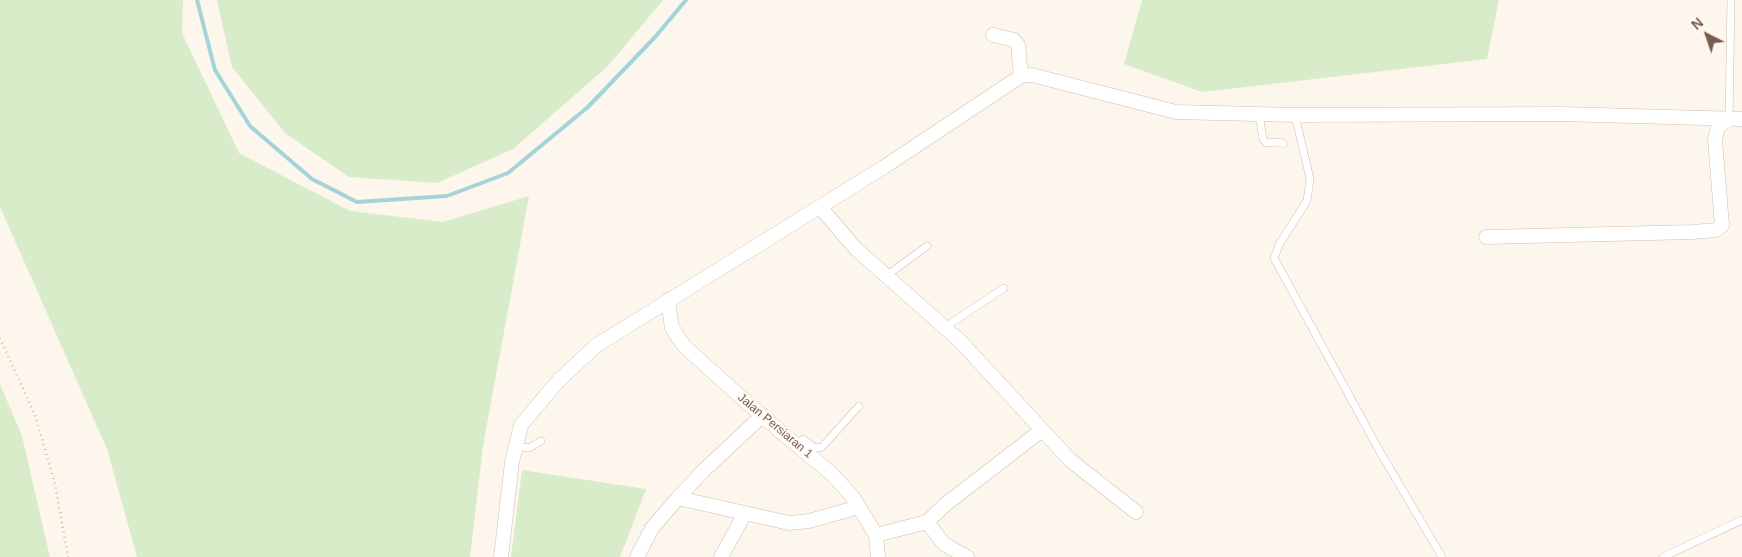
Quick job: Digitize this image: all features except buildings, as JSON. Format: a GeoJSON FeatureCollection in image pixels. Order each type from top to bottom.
{"type":"FeatureCollection","features":[{"type":"Feature","properties":{"kind":"street"},"geometry":{"type":"LineString","coordinates":[[993,36],[1014,40],[1018,46],[1021,76]]}},
{"type":"Feature","properties":{"kind":"street"},"geometry":{"type":"LineString","coordinates":[[501,557],[515,446],[521,426],[559,380],[596,345],[724,268],[884,167],[1021,76],[1032,75],[1176,112],[1295,115],[1561,114],[1735,119]]}},
{"type":"Feature","properties":{"kind":"street"},"geometry":{"type":"LineString","coordinates":[[1486,237],[1716,230],[1722,225],[1715,140],[1718,127],[1735,119]]}},
{"type":"Feature","properties":{"kind":"street"},"geometry":{"type":"LineString","coordinates":[[820,207],[856,248],[945,327],[1070,460],[1136,512]]}},
{"type":"Feature","properties":{"kind":"street","name":"Jalan Persiaran 1"},"geometry":{"type":"LineString","coordinates":[[668,300],[672,328],[684,346],[762,416],[800,441],[833,475],[859,507],[876,535],[878,557]]}},
{"type":"Feature","properties":{"kind":"street"},"geometry":{"type":"LineString","coordinates":[[637,557],[652,528],[678,498],[703,471],[762,416]]}},
{"type":"Feature","properties":{"kind":"street"},"geometry":{"type":"LineString","coordinates":[[876,535],[927,522],[946,504],[1042,430]]}},
{"type":"Feature","properties":{"kind":"street"},"geometry":{"type":"LineString","coordinates":[[678,498],[789,523],[809,521],[859,507]]}},
{"type":"Feature","properties":{"kind":"street"},"geometry":{"type":"LineString","coordinates":[[721,557],[745,513]]}},
{"type":"Feature","properties":{"kind":"street"},"geometry":{"type":"LineString","coordinates":[[927,522],[944,544],[967,557]]}},
{"type":"Feature","properties":{"kind":"lane"},"geometry":{"type":"LineString","coordinates":[[1731,0],[1735,119]]}},
{"type":"Feature","properties":{"kind":"lane"},"geometry":{"type":"LineString","coordinates":[[1259,114],[1263,139],[1266,143],[1281,142],[1283,144]]}},
{"type":"Feature","properties":{"kind":"lane"},"geometry":{"type":"LineString","coordinates":[[1295,115],[1310,179],[1307,201],[1280,243],[1274,258],[1378,450],[1442,557]]}},
{"type":"Feature","properties":{"kind":"lane"},"geometry":{"type":"LineString","coordinates":[[886,276],[927,246]]}},
{"type":"Feature","properties":{"kind":"lane"},"geometry":{"type":"LineString","coordinates":[[945,327],[1004,288]]}},
{"type":"Feature","properties":{"kind":"lane"},"geometry":{"type":"LineString","coordinates":[[800,441],[815,448],[822,447],[859,406]]}},
{"type":"Feature","properties":{"kind":"lane"},"geometry":{"type":"LineString","coordinates":[[515,446],[529,448],[541,441]]}},
{"type":"Feature","properties":{"kind":"lane"},"geometry":{"type":"LineString","coordinates":[[1663,557],[1742,520]]}},
{"type":"Feature","properties":{"kind":"path"},"geometry":{"type":"LineString","coordinates":[[0,338],[35,415],[55,484],[68,557]]}},
{"type":"Feature","properties":{"kind":"green space"},"geometry":{"type":"Polygon","coordinates":[[[0,0],[183,0],[182,33],[239,153],[350,211],[443,222],[529,196],[483,446],[470,557],[137,557],[107,449],[0,207],[0,0]]]}},
{"type":"Feature","properties":{"kind":"green space"},"geometry":{"type":"Polygon","coordinates":[[[217,0],[663,0],[608,66],[513,149],[437,183],[349,177],[285,133],[232,67],[217,0]]]}},
{"type":"Feature","properties":{"kind":"green space"},"geometry":{"type":"Polygon","coordinates":[[[1142,0],[1499,0],[1487,59],[1202,92],[1124,64],[1142,0]]]}},
{"type":"Feature","properties":{"kind":"green space"},"geometry":{"type":"Polygon","coordinates":[[[0,384],[22,436],[50,557],[0,557],[0,384]]]}},
{"type":"Feature","properties":{"kind":"green space"},"geometry":{"type":"Polygon","coordinates":[[[522,470],[646,489],[620,557],[511,557],[522,470]]]}},
{"type":"Feature","properties":{"kind":"waterway"},"geometry":{"type":"LineString","coordinates":[[197,0],[215,70],[250,126],[312,179],[357,202],[447,196],[508,173],[588,107],[656,36],[686,0]]}}]}
